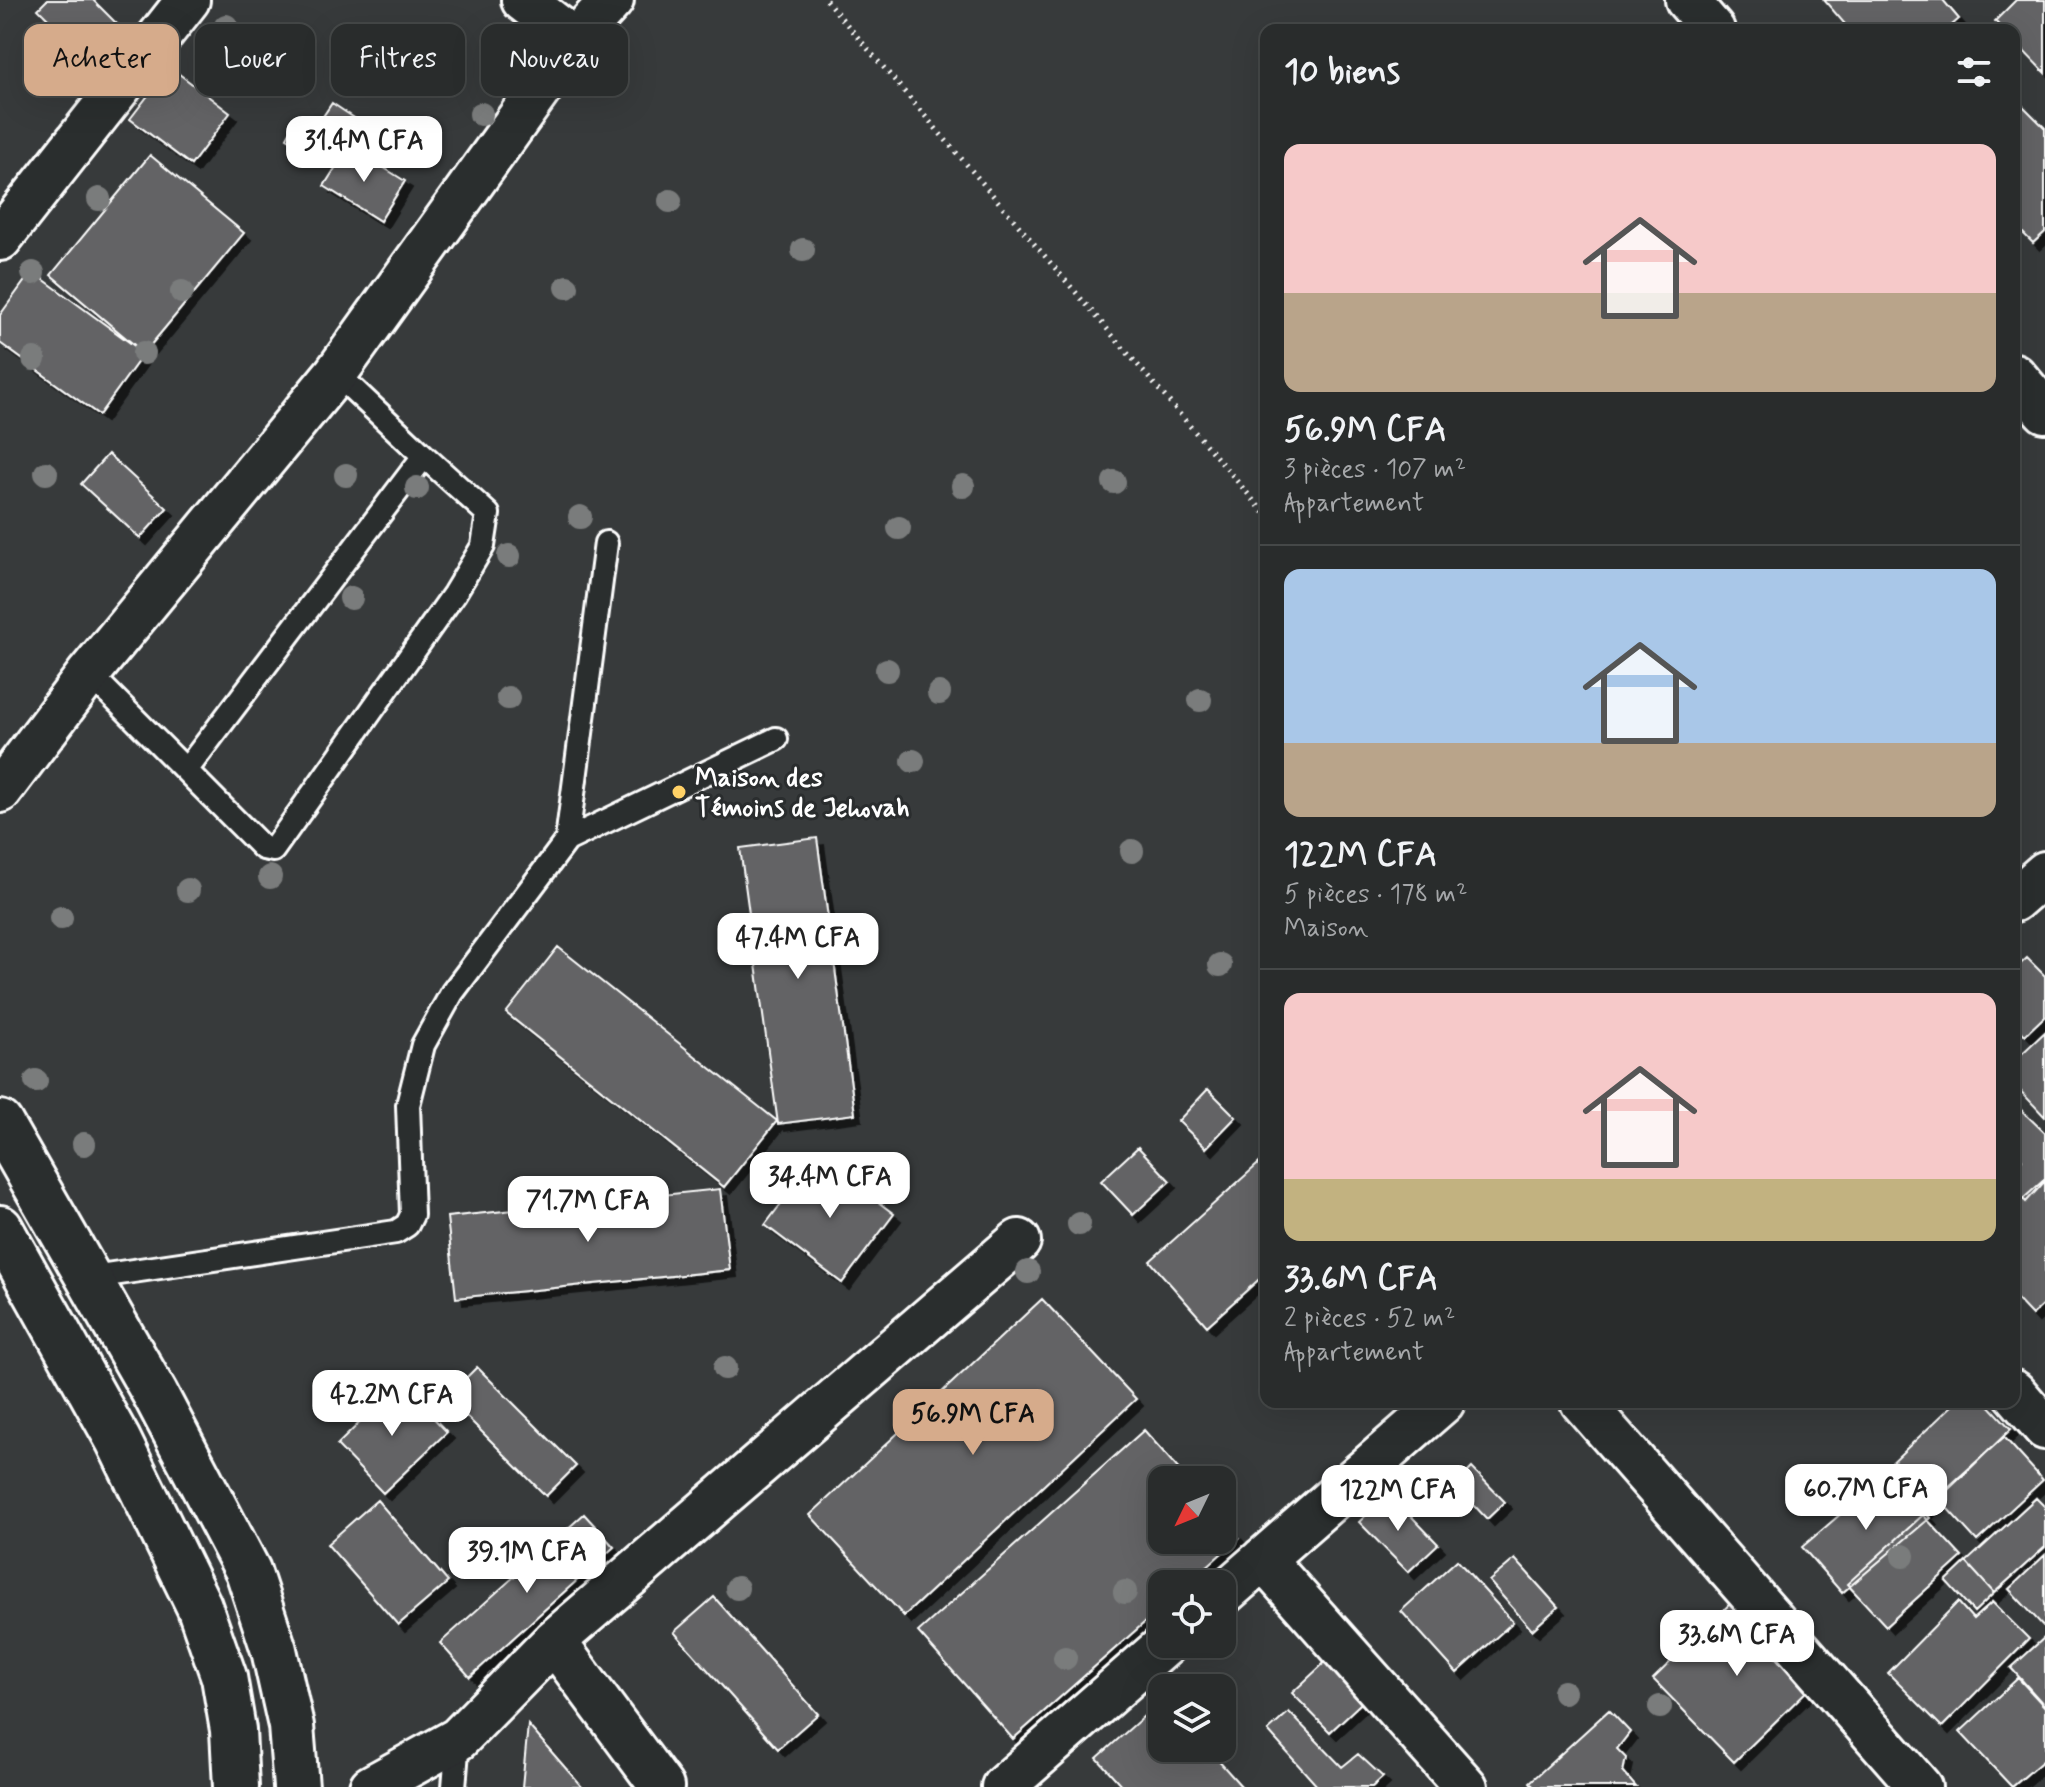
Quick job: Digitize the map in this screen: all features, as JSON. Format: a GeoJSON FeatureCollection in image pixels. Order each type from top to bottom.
{"type":"FeatureCollection","features":[{"type":"Feature","properties":{"kind":"main road"},"geometry":{"type":"LineString","coordinates":[[0,1123],[155,1394],[248,1571],[274,1650],[291,1726],[296,1787]]}},
{"type":"Feature","properties":{"kind":"main road"},"geometry":{"type":"LineString","coordinates":[[3,1240],[118,1440],[199,1606],[224,1677],[233,1730],[236,1787]]}},
{"type":"Feature","properties":{"kind":"street"},"geometry":{"type":"LineString","coordinates":[[0,239],[188,0]]}},
{"type":"Feature","properties":{"kind":"street"},"geometry":{"type":"LineString","coordinates":[[523,0],[554,24]]}},
{"type":"Feature","properties":{"kind":"street"},"geometry":{"type":"LineString","coordinates":[[590,24],[612,0]]}},
{"type":"Feature","properties":{"kind":"street"},"geometry":{"type":"LineString","coordinates":[[1687,0],[1708,24]]}},
{"type":"Feature","properties":{"kind":"street"},"geometry":{"type":"LineString","coordinates":[[0,791],[89,673],[336,373],[535,96]]}},
{"type":"Feature","properties":{"kind":"street"},"geometry":{"type":"LineString","coordinates":[[2020,382],[2045,411]]}},
{"type":"Feature","properties":{"kind":"street"},"geometry":{"type":"LineString","coordinates":[[371,1787],[458,1739],[554,1641],[1019,1241]]}},
{"type":"Feature","properties":{"kind":"street"},"geometry":{"type":"LineString","coordinates":[[2020,1399],[2045,1428]]}},
{"type":"Feature","properties":{"kind":"street"},"geometry":{"type":"LineString","coordinates":[[1236,1583],[1436,1408]]}},
{"type":"Feature","properties":{"kind":"street"},"geometry":{"type":"LineString","coordinates":[[1587,1408],[1920,1787]]}},
{"type":"Feature","properties":{"kind":"street"},"geometry":{"type":"LineString","coordinates":[[1263,1559],[1466,1787]]}},
{"type":"Feature","properties":{"kind":"street"},"geometry":{"type":"LineString","coordinates":[[554,1641],[662,1787]]}},
{"type":"Feature","properties":{"kind":"street"},"geometry":{"type":"LineString","coordinates":[[1014,1784],[1151,1658]]}},
{"type":"Feature","properties":{"kind":"lane"},"geometry":{"type":"LineString","coordinates":[[89,673],[263,848],[273,850],[454,594],[483,546],[488,514],[336,373]]}},
{"type":"Feature","properties":{"kind":"lane"},"geometry":{"type":"LineString","coordinates":[[187,769],[424,456]]}},
{"type":"Feature","properties":{"kind":"lane"},"geometry":{"type":"LineString","coordinates":[[567,840],[606,543]]}},
{"type":"Feature","properties":{"kind":"lane"},"geometry":{"type":"LineString","coordinates":[[86,1278],[396,1232],[407,1225],[412,1215],[408,1105],[423,1045],[452,993],[567,840],[776,739]]}},
{"type":"Feature","properties":{"kind":"lane"},"geometry":{"type":"LineString","coordinates":[[454,1787],[458,1739]]}},
{"type":"Feature","properties":{"kind":"path"},"geometry":{"type":"LineString","coordinates":[[826,0],[1260,508]]}},
{"type":"Feature","properties":{"kind":"building"},"geometry":{"type":"Polygon","coordinates":[[[47,0],[93,0],[117,24],[53,24],[38,9],[47,0]]]}},
{"type":"Feature","properties":{"kind":"building"},"geometry":{"type":"Polygon","coordinates":[[[1824,0],[1943,0],[1959,19],[1953,24],[1845,24],[1824,0]]]}},
{"type":"Feature","properties":{"kind":"building"},"geometry":{"type":"Polygon","coordinates":[[[2016,0],[2045,0],[2045,73],[2020,47],[2020,24],[1998,24],[1995,21],[2016,0]]]}},
{"type":"Feature","properties":{"kind":"building"},"geometry":{"type":"Polygon","coordinates":[[[179,74],[195,86],[195,96],[208,96],[230,113],[191,165],[130,119],[148,96],[179,96],[179,74]]]}},
{"type":"Feature","properties":{"kind":"building"},"geometry":{"type":"Polygon","coordinates":[[[332,103],[393,144],[382,161],[320,121],[332,103]]]}},
{"type":"Feature","properties":{"kind":"building"},"geometry":{"type":"Polygon","coordinates":[[[2020,103],[2045,128],[2045,232],[2033,243],[2020,230],[2020,103]]]}},
{"type":"Feature","properties":{"kind":"building"},"geometry":{"type":"Polygon","coordinates":[[[297,119],[343,148],[333,166],[287,138],[297,119]]]}},
{"type":"Feature","properties":{"kind":"building"},"geometry":{"type":"Polygon","coordinates":[[[349,146],[405,181],[380,221],[324,186],[349,146]]]}},
{"type":"Feature","properties":{"kind":"building"},"geometry":{"type":"Polygon","coordinates":[[[150,155],[244,233],[144,353],[51,275],[150,155]]]}},
{"type":"Feature","properties":{"kind":"building"},"geometry":{"type":"Polygon","coordinates":[[[32,271],[144,353],[99,415],[0,343],[0,315],[32,271]]]}},
{"type":"Feature","properties":{"kind":"building"},"geometry":{"type":"Polygon","coordinates":[[[108,454],[167,508],[140,538],[81,484],[108,454]]]}},
{"type":"Feature","properties":{"kind":"building"},"geometry":{"type":"Polygon","coordinates":[[[817,838],[855,1114],[778,1124],[740,848],[817,838]]]}},
{"type":"Feature","properties":{"kind":"building"},"geometry":{"type":"Polygon","coordinates":[[[558,947],[777,1121],[724,1187],[506,1013],[558,947]]]}},
{"type":"Feature","properties":{"kind":"building"},"geometry":{"type":"Polygon","coordinates":[[[2027,958],[2045,976],[2045,1016],[2025,1035],[2020,1030],[2020,964],[2027,958]]]}},
{"type":"Feature","properties":{"kind":"building"},"geometry":{"type":"Polygon","coordinates":[[[2045,1032],[2045,1117],[2020,1090],[2020,1055],[2045,1032]]]}},
{"type":"Feature","properties":{"kind":"building"},"geometry":{"type":"Polygon","coordinates":[[[1208,1089],[1236,1117],[1206,1148],[1178,1121],[1208,1089]]]}},
{"type":"Feature","properties":{"kind":"building"},"geometry":{"type":"Polygon","coordinates":[[[2020,1109],[2045,1133],[2045,1181],[2026,1202],[2020,1196],[2020,1109]]]}},
{"type":"Feature","properties":{"kind":"building"},"geometry":{"type":"Polygon","coordinates":[[[1138,1147],[1170,1181],[1133,1215],[1101,1181],[1138,1147]]]}},
{"type":"Feature","properties":{"kind":"building"},"geometry":{"type":"Polygon","coordinates":[[[817,1156],[894,1214],[842,1283],[765,1225],[817,1156]]]}},
{"type":"Feature","properties":{"kind":"building"},"geometry":{"type":"Polygon","coordinates":[[[1260,1162],[1260,1278],[1207,1326],[1150,1261],[1260,1162]]]}},
{"type":"Feature","properties":{"kind":"building"},"geometry":{"type":"Polygon","coordinates":[[[2045,1179],[2045,1303],[2032,1315],[2020,1302],[2020,1202],[2045,1179]]]}},
{"type":"Feature","properties":{"kind":"building"},"geometry":{"type":"Polygon","coordinates":[[[720,1189],[730,1270],[456,1298],[447,1217],[720,1189]]]}},
{"type":"Feature","properties":{"kind":"building"},"geometry":{"type":"Polygon","coordinates":[[[1042,1299],[1136,1399],[904,1616],[810,1515],[1042,1299]]]}},
{"type":"Feature","properties":{"kind":"building"},"geometry":{"type":"Polygon","coordinates":[[[477,1367],[576,1466],[546,1496],[447,1397],[477,1367]]]}},
{"type":"Feature","properties":{"kind":"building"},"geometry":{"type":"Polygon","coordinates":[[[400,1383],[447,1432],[383,1493],[337,1445],[400,1383]]]}},
{"type":"Feature","properties":{"kind":"building"},"geometry":{"type":"Polygon","coordinates":[[[1950,1408],[1992,1408],[2011,1429],[1925,1512],[1885,1469],[1950,1408]]]}},
{"type":"Feature","properties":{"kind":"building"},"geometry":{"type":"Polygon","coordinates":[[[1144,1430],[1176,1466],[1148,1466],[1148,1554],[1221,1554],[1203,1570],[1148,1570],[1148,1619],[1013,1739],[918,1632],[1144,1430]]]}},
{"type":"Feature","properties":{"kind":"building"},"geometry":{"type":"Polygon","coordinates":[[[2004,1437],[2043,1480],[1977,1541],[1937,1497],[2004,1437]]]}},
{"type":"Feature","properties":{"kind":"building"},"geometry":{"type":"Polygon","coordinates":[[[1472,1468],[1505,1502],[1487,1519],[1455,1485],[1472,1468]]]}},
{"type":"Feature","properties":{"kind":"building"},"geometry":{"type":"Polygon","coordinates":[[[1412,1470],[1429,1488],[1414,1502],[1397,1483],[1412,1470]]]}},
{"type":"Feature","properties":{"kind":"building"},"geometry":{"type":"Polygon","coordinates":[[[1890,1472],[1930,1518],[1842,1593],[1802,1547],[1890,1472]]]}},
{"type":"Feature","properties":{"kind":"building"},"geometry":{"type":"Polygon","coordinates":[[[1389,1493],[1438,1544],[1408,1572],[1359,1522],[1389,1493]]]}},
{"type":"Feature","properties":{"kind":"building"},"geometry":{"type":"Polygon","coordinates":[[[2036,1498],[2045,1507],[2045,1547],[1994,1593],[1966,1562],[2036,1498]]]}},
{"type":"Feature","properties":{"kind":"building"},"geometry":{"type":"Polygon","coordinates":[[[377,1500],[448,1582],[398,1625],[327,1544],[377,1500]]]}},
{"type":"Feature","properties":{"kind":"building"},"geometry":{"type":"Polygon","coordinates":[[[584,1514],[614,1547],[470,1677],[440,1643],[584,1514]]]}},
{"type":"Feature","properties":{"kind":"building"},"geometry":{"type":"Polygon","coordinates":[[[1923,1515],[1962,1557],[1886,1626],[1847,1584],[1923,1515]]]}},
{"type":"Feature","properties":{"kind":"building"},"geometry":{"type":"Polygon","coordinates":[[[2045,1555],[2045,1628],[2009,1589],[2045,1555]]]}},
{"type":"Feature","properties":{"kind":"building"},"geometry":{"type":"Polygon","coordinates":[[[1515,1559],[1558,1607],[1532,1630],[1489,1581],[1515,1559]]]}},
{"type":"Feature","properties":{"kind":"building"},"geometry":{"type":"Polygon","coordinates":[[[1457,1560],[1513,1622],[1457,1673],[1401,1611],[1457,1560]]]}},
{"type":"Feature","properties":{"kind":"building"},"geometry":{"type":"Polygon","coordinates":[[[1966,1562],[1994,1593],[1974,1612],[1946,1581],[1966,1562]]]}},
{"type":"Feature","properties":{"kind":"building"},"geometry":{"type":"Polygon","coordinates":[[[1740,1594],[1821,1677],[1734,1762],[1653,1679],[1740,1594]]]}},
{"type":"Feature","properties":{"kind":"building"},"geometry":{"type":"Polygon","coordinates":[[[714,1597],[818,1714],[778,1749],[674,1632],[714,1597]]]}},
{"type":"Feature","properties":{"kind":"building"},"geometry":{"type":"Polygon","coordinates":[[[1958,1602],[1973,1619],[1992,1602],[2029,1639],[1942,1727],[1888,1673],[1958,1602]]]}},
{"type":"Feature","properties":{"kind":"building"},"geometry":{"type":"Polygon","coordinates":[[[2045,1639],[2045,1706],[2011,1668],[2045,1639]]]}},
{"type":"Feature","properties":{"kind":"building"},"geometry":{"type":"Polygon","coordinates":[[[1336,1652],[1373,1692],[1330,1732],[1292,1693],[1336,1652]]]}},
{"type":"Feature","properties":{"kind":"building"},"geometry":{"type":"Polygon","coordinates":[[[2018,1678],[2045,1707],[2045,1759],[2012,1787],[1960,1732],[2018,1678]]]}},
{"type":"Feature","properties":{"kind":"building"},"geometry":{"type":"Polygon","coordinates":[[[1609,1710],[1630,1732],[1617,1749],[1626,1758],[1623,1772],[1636,1787],[1534,1787],[1530,1782],[1609,1710]]]}},
{"type":"Feature","properties":{"kind":"building"},"geometry":{"type":"Polygon","coordinates":[[[1148,1712],[1148,1762],[1220,1762],[1242,1787],[1123,1787],[1097,1758],[1148,1712]]]}},
{"type":"Feature","properties":{"kind":"building"},"geometry":{"type":"Polygon","coordinates":[[[1289,1712],[1342,1767],[1358,1754],[1383,1777],[1372,1787],[1318,1787],[1268,1731],[1289,1712]]]}},
{"type":"Feature","properties":{"kind":"building"},"geometry":{"type":"Polygon","coordinates":[[[528,1725],[582,1787],[522,1787],[528,1725]]]}},
{"type":"Feature","properties":{"kind":"place","name":"Maison des Témoins de Jehovah"},"geometry":{"type":"Point","coordinates":[679,792]}}]}
